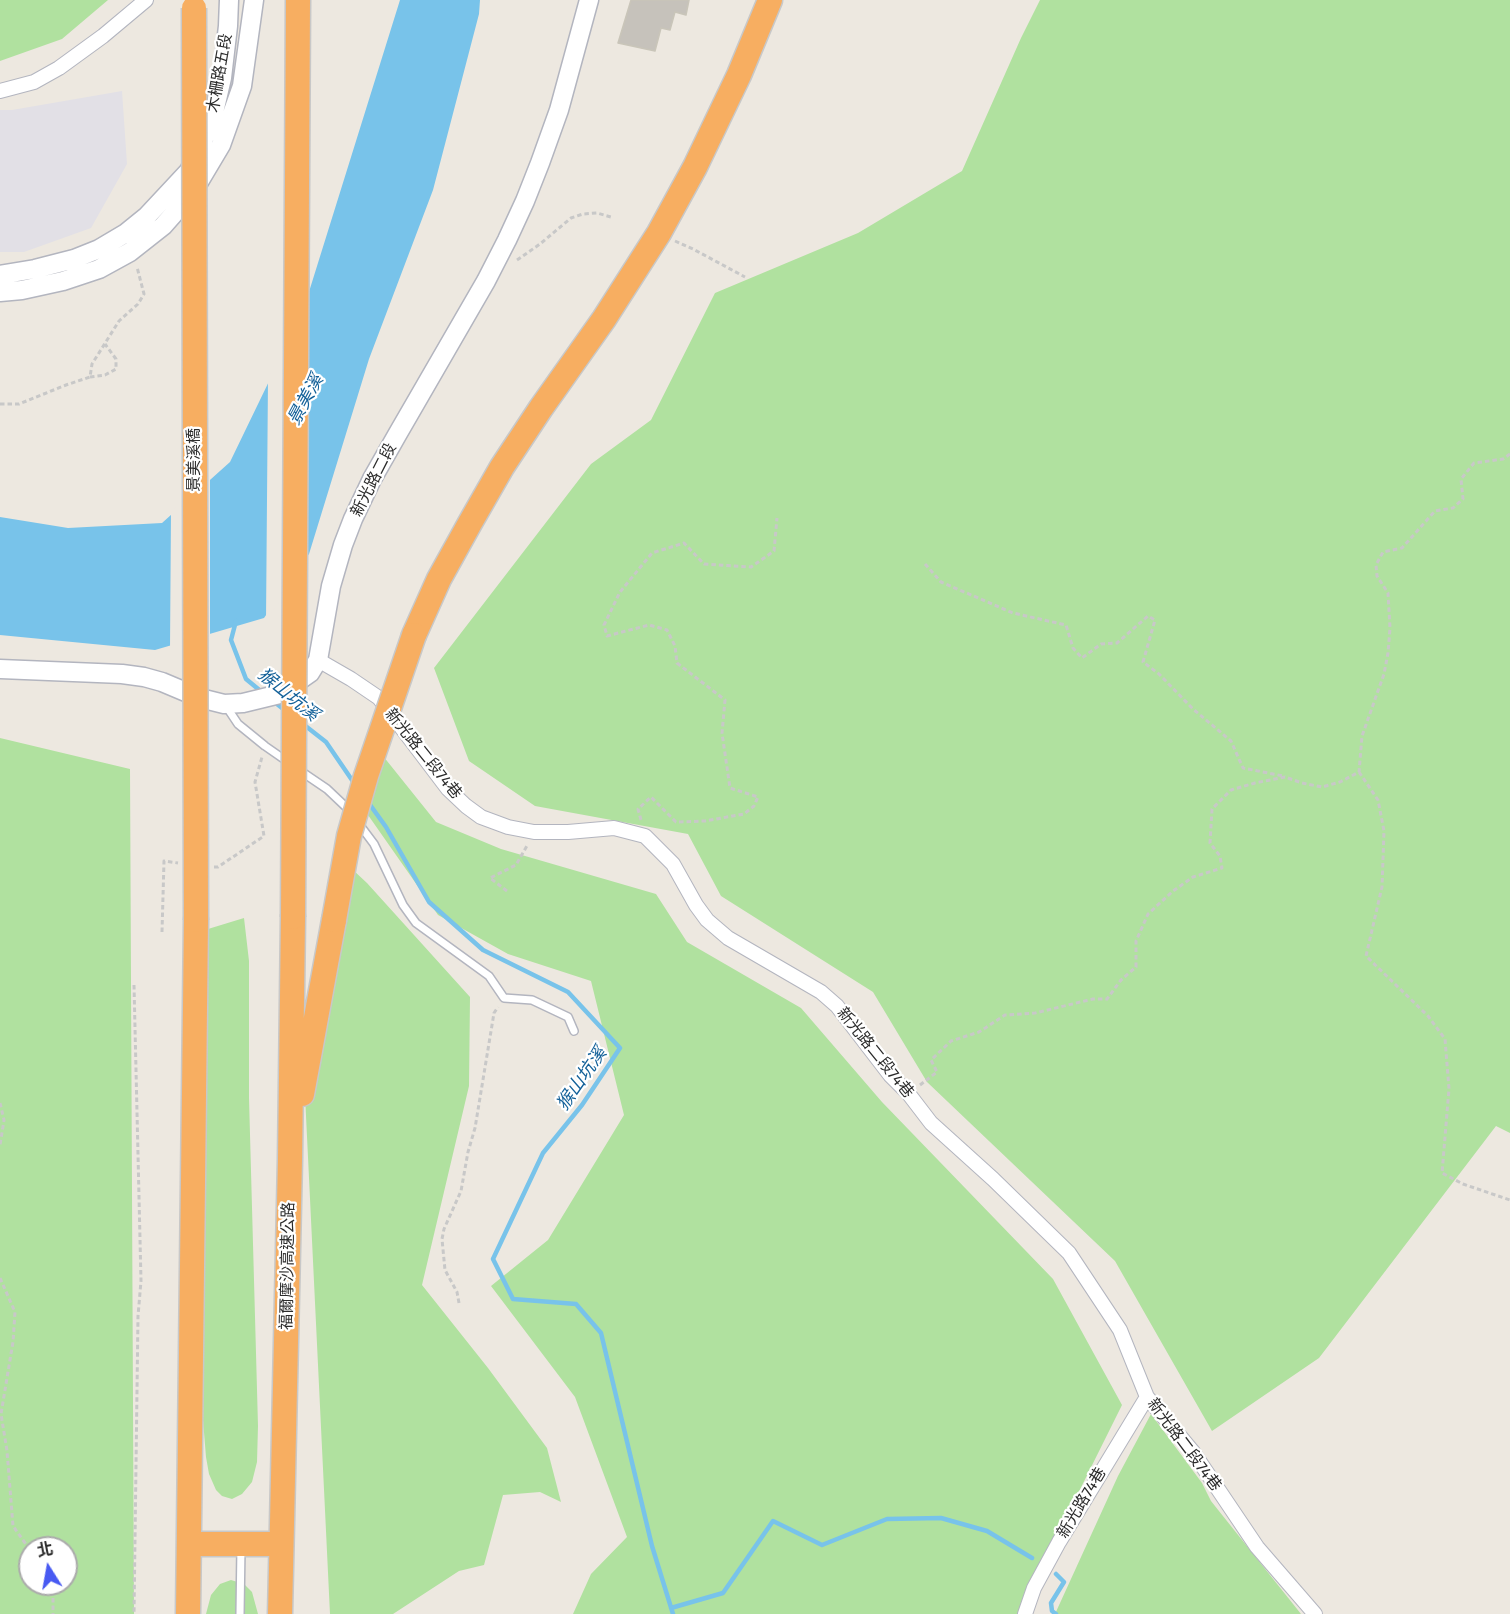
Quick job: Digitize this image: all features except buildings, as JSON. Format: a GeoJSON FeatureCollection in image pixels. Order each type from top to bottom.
{"type":"FeatureCollection","features":[{"type":"Feature","properties":{"kind":"highway","name":"福爾摩沙高速公路"},"geometry":{"type":"LineString","coordinates":[[280,1614],[290,1159],[298,0]]}},
{"type":"Feature","properties":{"kind":"highway"},"geometry":{"type":"LineString","coordinates":[[290,1159],[349,836],[366,776],[414,635],[440,579],[502,467],[604,319],[659,232],[695,167],[739,75],[770,0]]}},
{"type":"Feature","properties":{"kind":"highway","name":"景美溪橋"},"geometry":{"type":"LineString","coordinates":[[189,1544],[196,920],[194,3]]}},
{"type":"Feature","properties":{"kind":"highway"},"geometry":{"type":"LineString","coordinates":[[188,1614],[189,1544],[281,1544]]}},
{"type":"Feature","properties":{"kind":"street"},"geometry":{"type":"LineString","coordinates":[[0,92],[33,82],[59,68],[103,36],[146,0]]}},
{"type":"Feature","properties":{"kind":"street","name":"木柵路五段"},"geometry":{"type":"LineString","coordinates":[[0,275],[74,259],[99,249],[126,233],[147,216],[189,171],[212,121],[222,78],[229,0]]}},
{"type":"Feature","properties":{"kind":"street","name":"木柵路五段"},"geometry":{"type":"LineString","coordinates":[[0,292],[22,290],[63,281],[99,269],[130,252],[163,226],[193,192],[221,145],[242,86],[254,0]]}},
{"type":"Feature","properties":{"kind":"street","name":"新光路二段"},"geometry":{"type":"LineString","coordinates":[[314,667],[331,586],[353,519],[387,453],[486,281],[525,201],[559,110],[589,0]]}},
{"type":"Feature","properties":{"kind":"street"},"geometry":{"type":"LineString","coordinates":[[0,669],[144,677],[200,698],[224,704],[243,703],[280,694],[314,667]]}},
{"type":"Feature","properties":{"kind":"street","name":"新光路二段74巷"},"geometry":{"type":"LineString","coordinates":[[314,667],[351,679],[379,698],[448,789],[481,817],[508,827],[534,832],[614,828],[645,837],[673,864],[707,920],[728,938],[821,992],[837,1006],[890,1075],[909,1093],[931,1123],[1069,1253],[1120,1330],[1147,1397],[1193,1452],[1257,1547],[1315,1614]]}},
{"type":"Feature","properties":{"kind":"street","name":"新光路74巷"},"geometry":{"type":"LineString","coordinates":[[1025,1614],[1034,1588],[1059,1542],[1147,1397]]}},
{"type":"Feature","properties":{"kind":"lane"},"geometry":{"type":"LineString","coordinates":[[224,704],[238,724],[265,747],[327,789],[346,807],[374,844],[403,904],[416,922],[489,976],[504,998],[532,1000],[568,1017],[574,1031]]}},
{"type":"Feature","properties":{"kind":"lane"},"geometry":{"type":"LineString","coordinates":[[240,1614],[241,1544]]}},
{"type":"Feature","properties":{"kind":"path"},"geometry":{"type":"LineString","coordinates":[[513,263],[571,218],[597,213],[611,217]]}},
{"type":"Feature","properties":{"kind":"path"},"geometry":{"type":"LineString","coordinates":[[674,241],[745,277]]}},
{"type":"Feature","properties":{"kind":"path"},"geometry":{"type":"LineString","coordinates":[[90,377],[92,364],[119,321],[138,304],[144,294],[130,252]]}},
{"type":"Feature","properties":{"kind":"path"},"geometry":{"type":"LineString","coordinates":[[0,404],[19,404],[66,385],[105,375],[116,369],[116,359],[105,344]]}},
{"type":"Feature","properties":{"kind":"path"},"geometry":{"type":"LineString","coordinates":[[1510,454],[1503,459],[1474,462],[1461,479],[1463,499],[1453,508],[1435,511],[1402,548],[1383,552],[1376,565],[1377,576],[1388,593],[1390,628],[1388,653],[1384,674],[1362,736],[1359,772],[1378,800],[1384,831],[1382,887],[1366,956],[1428,1016],[1445,1039],[1449,1089],[1442,1173],[1463,1184],[1510,1200]]}},
{"type":"Feature","properties":{"kind":"path"},"geometry":{"type":"LineString","coordinates":[[645,837],[638,809],[651,797],[676,822],[705,821],[744,814],[754,806],[758,797],[730,788],[722,733],[725,700],[677,663],[675,646],[668,630],[649,625],[607,636],[604,625],[620,592],[652,553],[684,543],[704,564],[751,567],[774,551],[777,518]]}},
{"type":"Feature","properties":{"kind":"path"},"geometry":{"type":"LineString","coordinates":[[925,564],[941,582],[1013,614],[1066,625],[1073,648],[1082,658],[1101,644],[1117,643],[1148,616],[1155,620],[1143,662],[1159,674],[1192,710],[1232,741],[1243,768],[1322,787],[1340,782],[1359,772]]}},
{"type":"Feature","properties":{"kind":"path"},"geometry":{"type":"LineString","coordinates":[[909,1093],[937,1072],[931,1060],[951,1041],[979,1032],[1005,1015],[1035,1013],[1093,999],[1107,999],[1121,980],[1136,967],[1136,941],[1148,914],[1173,891],[1193,878],[1222,868],[1220,856],[1210,843],[1212,809],[1231,790],[1285,777]]}},
{"type":"Feature","properties":{"kind":"path"},"geometry":{"type":"LineString","coordinates":[[507,891],[490,878],[516,865],[534,832]]}},
{"type":"Feature","properties":{"kind":"path"},"geometry":{"type":"LineString","coordinates":[[134,985],[141,1281],[138,1316],[134,1614]]}},
{"type":"Feature","properties":{"kind":"path"},"geometry":{"type":"LineString","coordinates":[[459,1303],[457,1292],[445,1270],[442,1239],[444,1229],[461,1191],[475,1128],[494,1013],[504,998]]}},
{"type":"Feature","properties":{"kind":"path"},"geometry":{"type":"LineString","coordinates":[[0,1103],[4,1120],[0,1145]]}},
{"type":"Feature","properties":{"kind":"path"},"geometry":{"type":"LineString","coordinates":[[0,1278],[15,1312],[13,1342],[1,1414],[7,1451],[13,1526],[20,1536]]}},
{"type":"Feature","properties":{"kind":"path"},"geometry":{"type":"LineString","coordinates":[[53,1596],[53,1614]]}},
{"type":"Feature","properties":{"kind":"shaded area"},"geometry":{"type":"Polygon","coordinates":[[[122,91],[127,164],[91,228],[24,252],[0,252],[0,110],[12,110],[122,91]]]}},
{"type":"Feature","properties":{"kind":"green space"},"geometry":{"type":"Polygon","coordinates":[[[0,0],[108,0],[62,39],[0,61],[0,0]]]}},
{"type":"Feature","properties":{"kind":"green space"},"geometry":{"type":"Polygon","coordinates":[[[1040,0],[1510,0],[1510,1133],[1496,1126],[1319,1358],[1212,1431],[1115,1261],[927,1082],[873,992],[721,896],[688,834],[535,806],[469,761],[434,668],[591,464],[651,420],[715,293],[858,233],[962,171],[1040,0]]]}},
{"type":"Feature","properties":{"kind":"green space"},"geometry":{"type":"Polygon","coordinates":[[[0,738],[130,769],[134,1614],[0,1614],[0,738]]]}},
{"type":"Feature","properties":{"kind":"green space"},"geometry":{"type":"Polygon","coordinates":[[[375,746],[436,822],[501,849],[656,894],[687,942],[801,1008],[882,1102],[1053,1279],[1122,1405],[1018,1614],[573,1614],[591,1574],[627,1537],[575,1397],[491,1286],[548,1240],[624,1115],[591,981],[508,954],[438,915],[354,795],[375,746]]]}},
{"type":"Feature","properties":{"kind":"green space"},"geometry":{"type":"Polygon","coordinates":[[[337,855],[367,883],[470,997],[469,1086],[422,1285],[488,1368],[547,1448],[561,1502],[540,1492],[503,1495],[484,1565],[459,1571],[393,1614],[330,1614],[305,1095],[337,855]]]}},
{"type":"Feature","properties":{"kind":"green space"},"geometry":{"type":"Polygon","coordinates":[[[244,918],[249,961],[249,1098],[258,1426],[257,1462],[252,1482],[242,1494],[232,1499],[222,1496],[216,1490],[209,1474],[203,1420],[208,929],[244,918]]]}},
{"type":"Feature","properties":{"kind":"green space"},"geometry":{"type":"Polygon","coordinates":[[[1151,1414],[1202,1483],[1211,1501],[1301,1614],[1055,1614],[1118,1476],[1151,1414]]]}},
{"type":"Feature","properties":{"kind":"green space"},"geometry":{"type":"Polygon","coordinates":[[[231,1580],[244,1584],[252,1592],[258,1614],[206,1614],[211,1595],[220,1584],[231,1580]]]}},
{"type":"Feature","properties":{"kind":"water","name":"景美溪"},"geometry":{"type":"Polygon","coordinates":[[[400,0],[480,0],[479,14],[433,190],[369,359],[309,554],[264,618],[155,650],[0,635],[0,517],[68,528],[162,523],[230,462],[303,311],[400,0]]]}},
{"type":"Feature","properties":{"kind":"pier"},"geometry":{"type":"Polygon","coordinates":[[[301,310],[305,566],[266,620],[268,378],[301,310]]]}},
{"type":"Feature","properties":{"kind":"pier"},"geometry":{"type":"Polygon","coordinates":[[[210,476],[210,637],[170,648],[171,511],[210,476]]]}},
{"type":"Feature","properties":{"kind":"waterway","name":"猴山坑溪"},"geometry":{"type":"LineString","coordinates":[[236,621],[231,640],[246,679],[263,693]]}},
{"type":"Feature","properties":{"kind":"waterway","name":"猴山坑溪"},"geometry":{"type":"LineString","coordinates":[[272,700],[287,712]]}},
{"type":"Feature","properties":{"kind":"waterway","name":"猴山坑溪"},"geometry":{"type":"LineString","coordinates":[[303,724],[326,742],[354,783]]}},
{"type":"Feature","properties":{"kind":"waterway","name":"猴山坑溪"},"geometry":{"type":"LineString","coordinates":[[368,802],[386,827],[429,902],[483,950],[568,992],[620,1048],[582,1105],[543,1153],[493,1259],[513,1299],[576,1304],[601,1333],[652,1546],[673,1614]]}},
{"type":"Feature","properties":{"kind":"waterway"},"geometry":{"type":"LineString","coordinates":[[671,1608],[723,1593],[773,1521],[822,1545],[887,1519],[941,1518],[987,1531],[1032,1558]]}},
{"type":"Feature","properties":{"kind":"waterway"},"geometry":{"type":"LineString","coordinates":[[1056,1574],[1064,1582],[1051,1603],[1052,1611],[1056,1614]]}}]}
